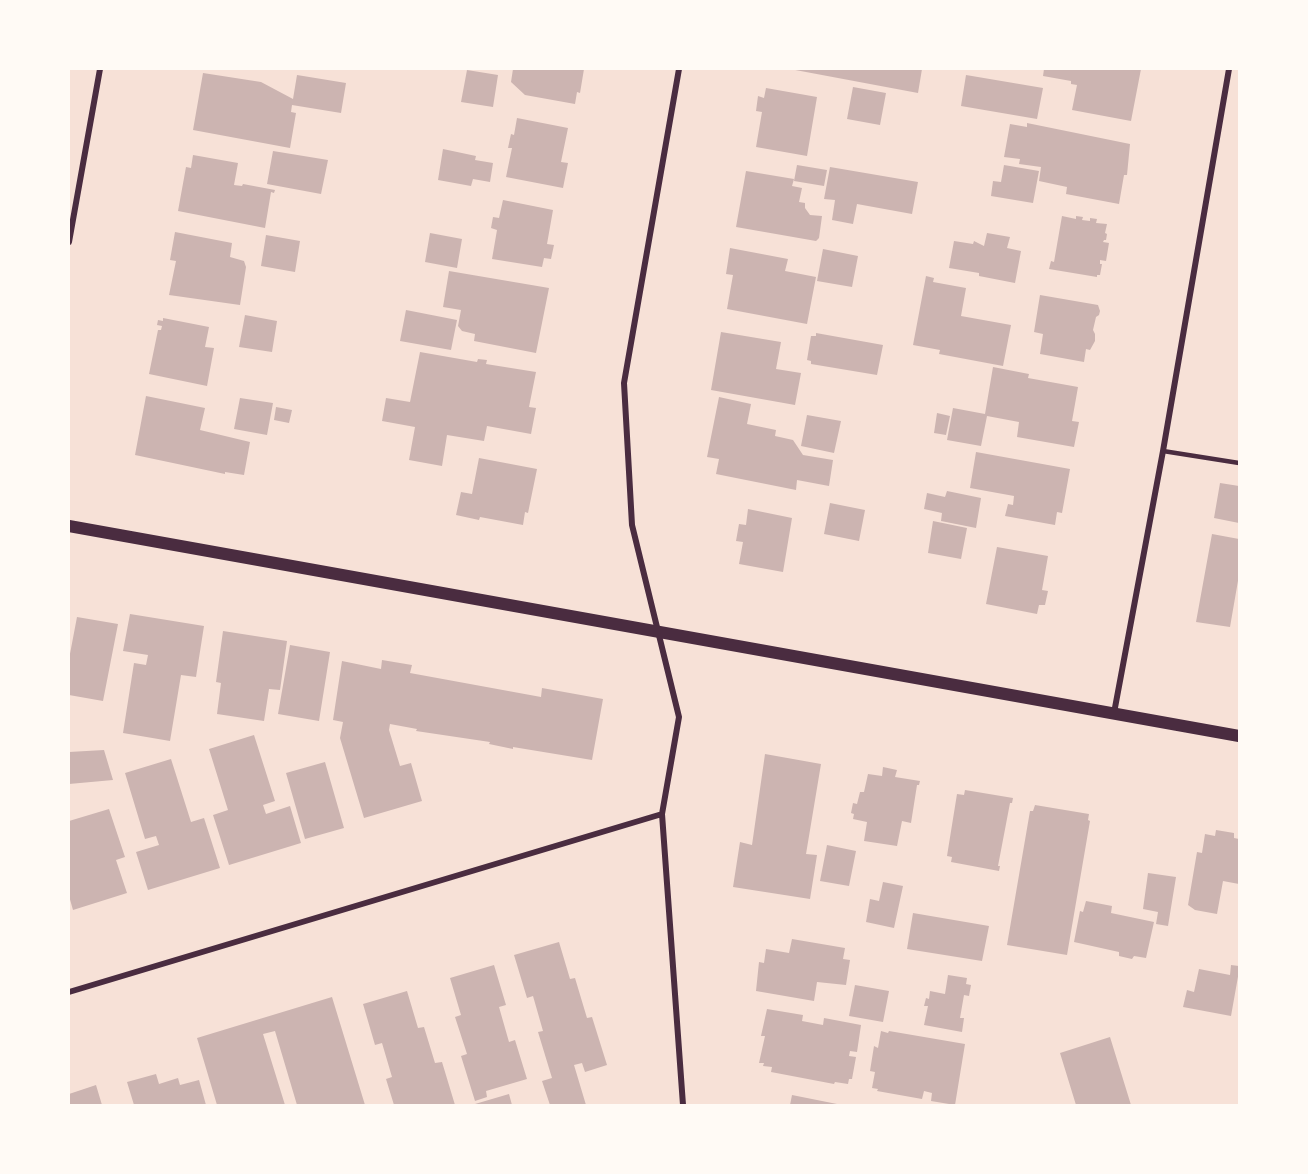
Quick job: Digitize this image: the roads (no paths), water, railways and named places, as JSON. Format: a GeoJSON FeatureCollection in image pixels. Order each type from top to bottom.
{"type":"FeatureCollection","features":[{"type":"Feature","properties":{"kind":"main road"},"geometry":{"type":"LineString","coordinates":[[69,526],[1239,736]]}},
{"type":"Feature","properties":{"kind":"street"},"geometry":{"type":"LineString","coordinates":[[69,242],[100,69]]}},
{"type":"Feature","properties":{"kind":"street"},"geometry":{"type":"LineString","coordinates":[[679,69],[624,383],[632,525],[679,717],[662,814],[683,1105]]}},
{"type":"Feature","properties":{"kind":"street"},"geometry":{"type":"LineString","coordinates":[[1114,713],[1163,451],[1229,69]]}},
{"type":"Feature","properties":{"kind":"street"},"geometry":{"type":"LineString","coordinates":[[69,992],[662,814]]}},
{"type":"Feature","properties":{"kind":"lane"},"geometry":{"type":"LineString","coordinates":[[1163,451],[1239,463]]}}]}
